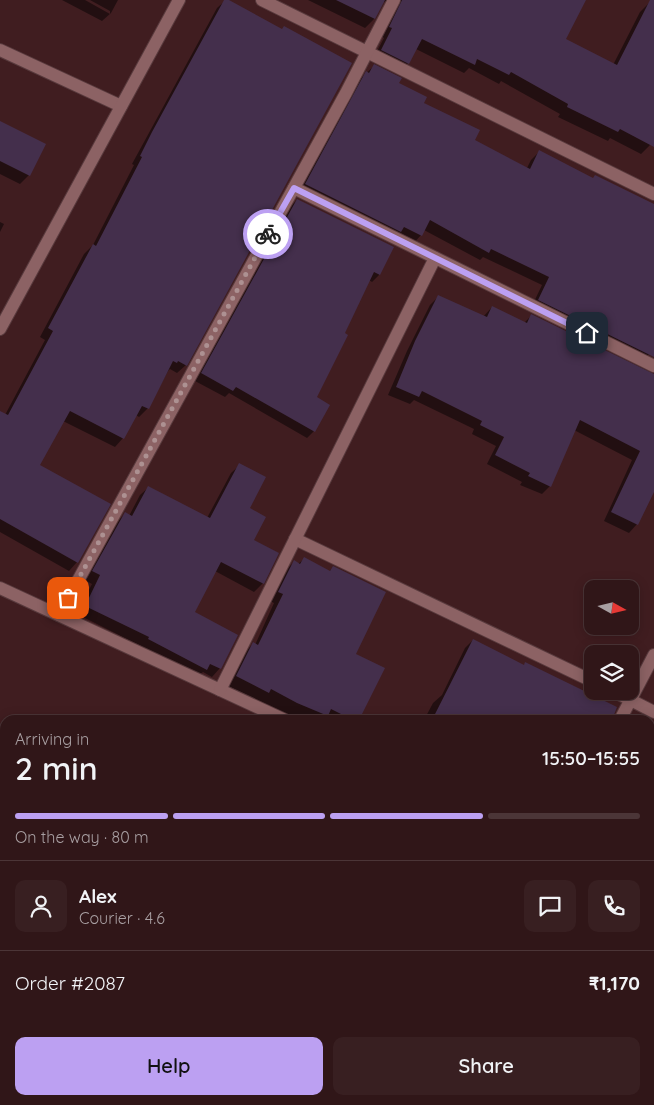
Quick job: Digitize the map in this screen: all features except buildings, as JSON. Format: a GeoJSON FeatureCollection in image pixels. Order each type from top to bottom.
{"type":"FeatureCollection","features":[{"type":"Feature","properties":{"kind":"street"},"geometry":{"type":"LineString","coordinates":[[0,329],[179,0]]}},
{"type":"Feature","properties":{"kind":"street"},"geometry":{"type":"LineString","coordinates":[[262,0],[654,194]]}},
{"type":"Feature","properties":{"kind":"street"},"geometry":{"type":"LineString","coordinates":[[59,615],[294,188],[394,0]]}},
{"type":"Feature","properties":{"kind":"street"},"geometry":{"type":"LineString","coordinates":[[0,50],[121,106]]}},
{"type":"Feature","properties":{"kind":"street"},"geometry":{"type":"LineString","coordinates":[[294,188],[654,366]]}},
{"type":"Feature","properties":{"kind":"street"},"geometry":{"type":"LineString","coordinates":[[220,690],[435,258]]}},
{"type":"Feature","properties":{"kind":"street"},"geometry":{"type":"LineString","coordinates":[[295,539],[584,677]]}},
{"type":"Feature","properties":{"kind":"street"},"geometry":{"type":"LineString","coordinates":[[0,588],[274,715]]}},
{"type":"Feature","properties":{"kind":"street"},"geometry":{"type":"LineString","coordinates":[[639,683],[654,655]]}},
{"type":"Feature","properties":{"kind":"street"},"geometry":{"type":"LineString","coordinates":[[622,715],[630,700],[654,712]]}},
{"type":"Feature","properties":{"kind":"way so far"},"geometry":{"type":"LineString","coordinates":[[68,598],[268,234]]}},
{"type":"Feature","properties":{"kind":"route"},"geometry":{"type":"LineString","coordinates":[[268,234],[294,188],[587,333]]}}]}
